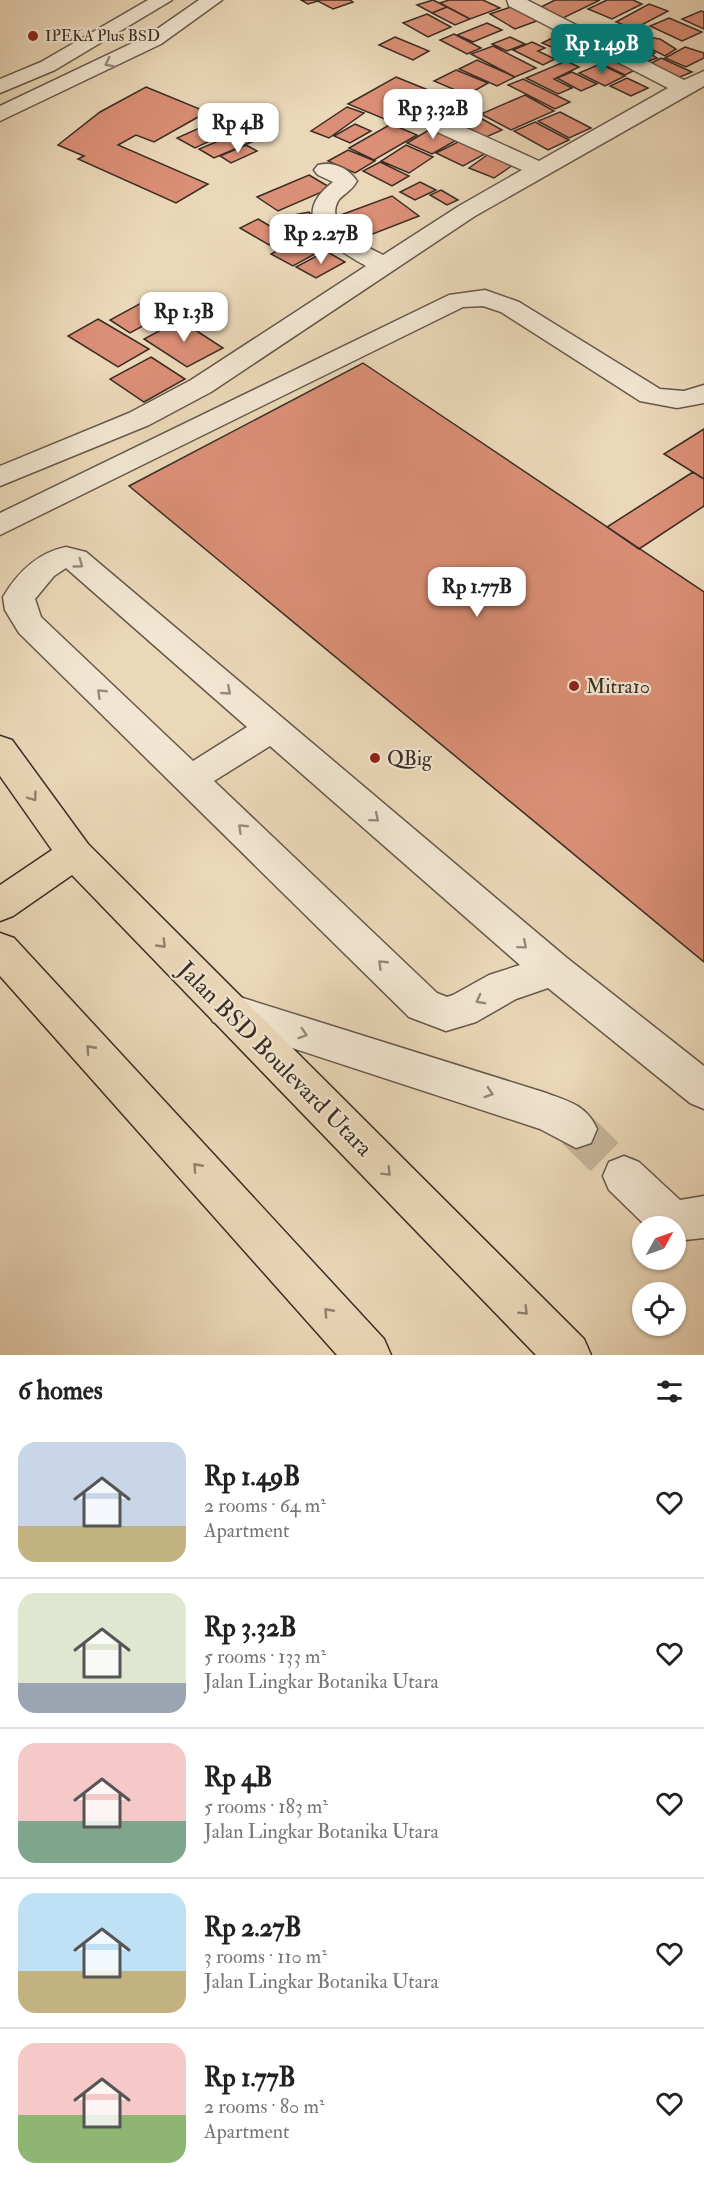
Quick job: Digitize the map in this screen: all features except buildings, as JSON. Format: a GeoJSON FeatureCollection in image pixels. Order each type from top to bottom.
{"type":"FeatureCollection","features":[{"type":"Feature","properties":{"kind":"main road","name":"Jalan BSD Boulevard Utara"},"geometry":{"type":"LineString","coordinates":[[0,749],[75,854],[568,1355]]}},
{"type":"Feature","properties":{"kind":"main road"},"geometry":{"type":"LineString","coordinates":[[0,905],[75,854]]}},
{"type":"Feature","properties":{"kind":"main road"},"geometry":{"type":"LineString","coordinates":[[0,949],[368,1355]]}},
{"type":"Feature","properties":{"kind":"street"},"geometry":{"type":"LineString","coordinates":[[0,87],[48,66],[162,0]]}},
{"type":"Feature","properties":{"kind":"street"},"geometry":{"type":"LineString","coordinates":[[0,114],[154,40],[212,0]]}},
{"type":"Feature","properties":{"kind":"street"},"geometry":{"type":"LineString","coordinates":[[516,2],[694,82]]}},
{"type":"Feature","properties":{"kind":"street"},"geometry":{"type":"LineString","coordinates":[[0,477],[139,419],[201,386],[467,211],[694,82]]}},
{"type":"Feature","properties":{"kind":"street"},"geometry":{"type":"LineString","coordinates":[[446,127],[539,169]]}},
{"type":"Feature","properties":{"kind":"street"},"geometry":{"type":"LineString","coordinates":[[326,170],[339,174],[345,181],[343,186],[328,197],[324,209],[328,227],[346,244],[382,266]]}},
{"type":"Feature","properties":{"kind":"street"},"geometry":{"type":"LineString","coordinates":[[0,525],[458,300],[485,298],[510,307],[650,395],[676,402],[697,398],[704,393]]}},
{"type":"Feature","properties":{"kind":"street"},"geometry":{"type":"LineString","coordinates":[[553,970],[503,987],[462,1010],[446,1014],[423,1005],[30,625],[21,610],[19,597],[53,560],[65,556],[75,559],[553,970],[704,1089]]}},
{"type":"Feature","properties":{"kind":"street"},"geometry":{"type":"LineString","coordinates":[[191,779],[270,729]]}},
{"type":"Feature","properties":{"kind":"street"},"geometry":{"type":"LineString","coordinates":[[227,1010],[543,1111],[561,1118],[576,1129]]}},
{"type":"Feature","properties":{"kind":"street"},"geometry":{"type":"LineString","coordinates":[[624,1176],[664,1214],[677,1221],[704,1217]]}},
{"type":"Feature","properties":{"kind":"tunnel"},"geometry":{"type":"LineString","coordinates":[[576,1129],[624,1176]]}},
{"type":"Feature","properties":{"kind":"place","name":"IPEKA Plus BSD"},"geometry":{"type":"Point","coordinates":[33,36]}},
{"type":"Feature","properties":{"kind":"place","name":"Mitra10"},"geometry":{"type":"Point","coordinates":[574,686]}},
{"type":"Feature","properties":{"kind":"place","name":"QBig"},"geometry":{"type":"Point","coordinates":[375,758]}}]}
